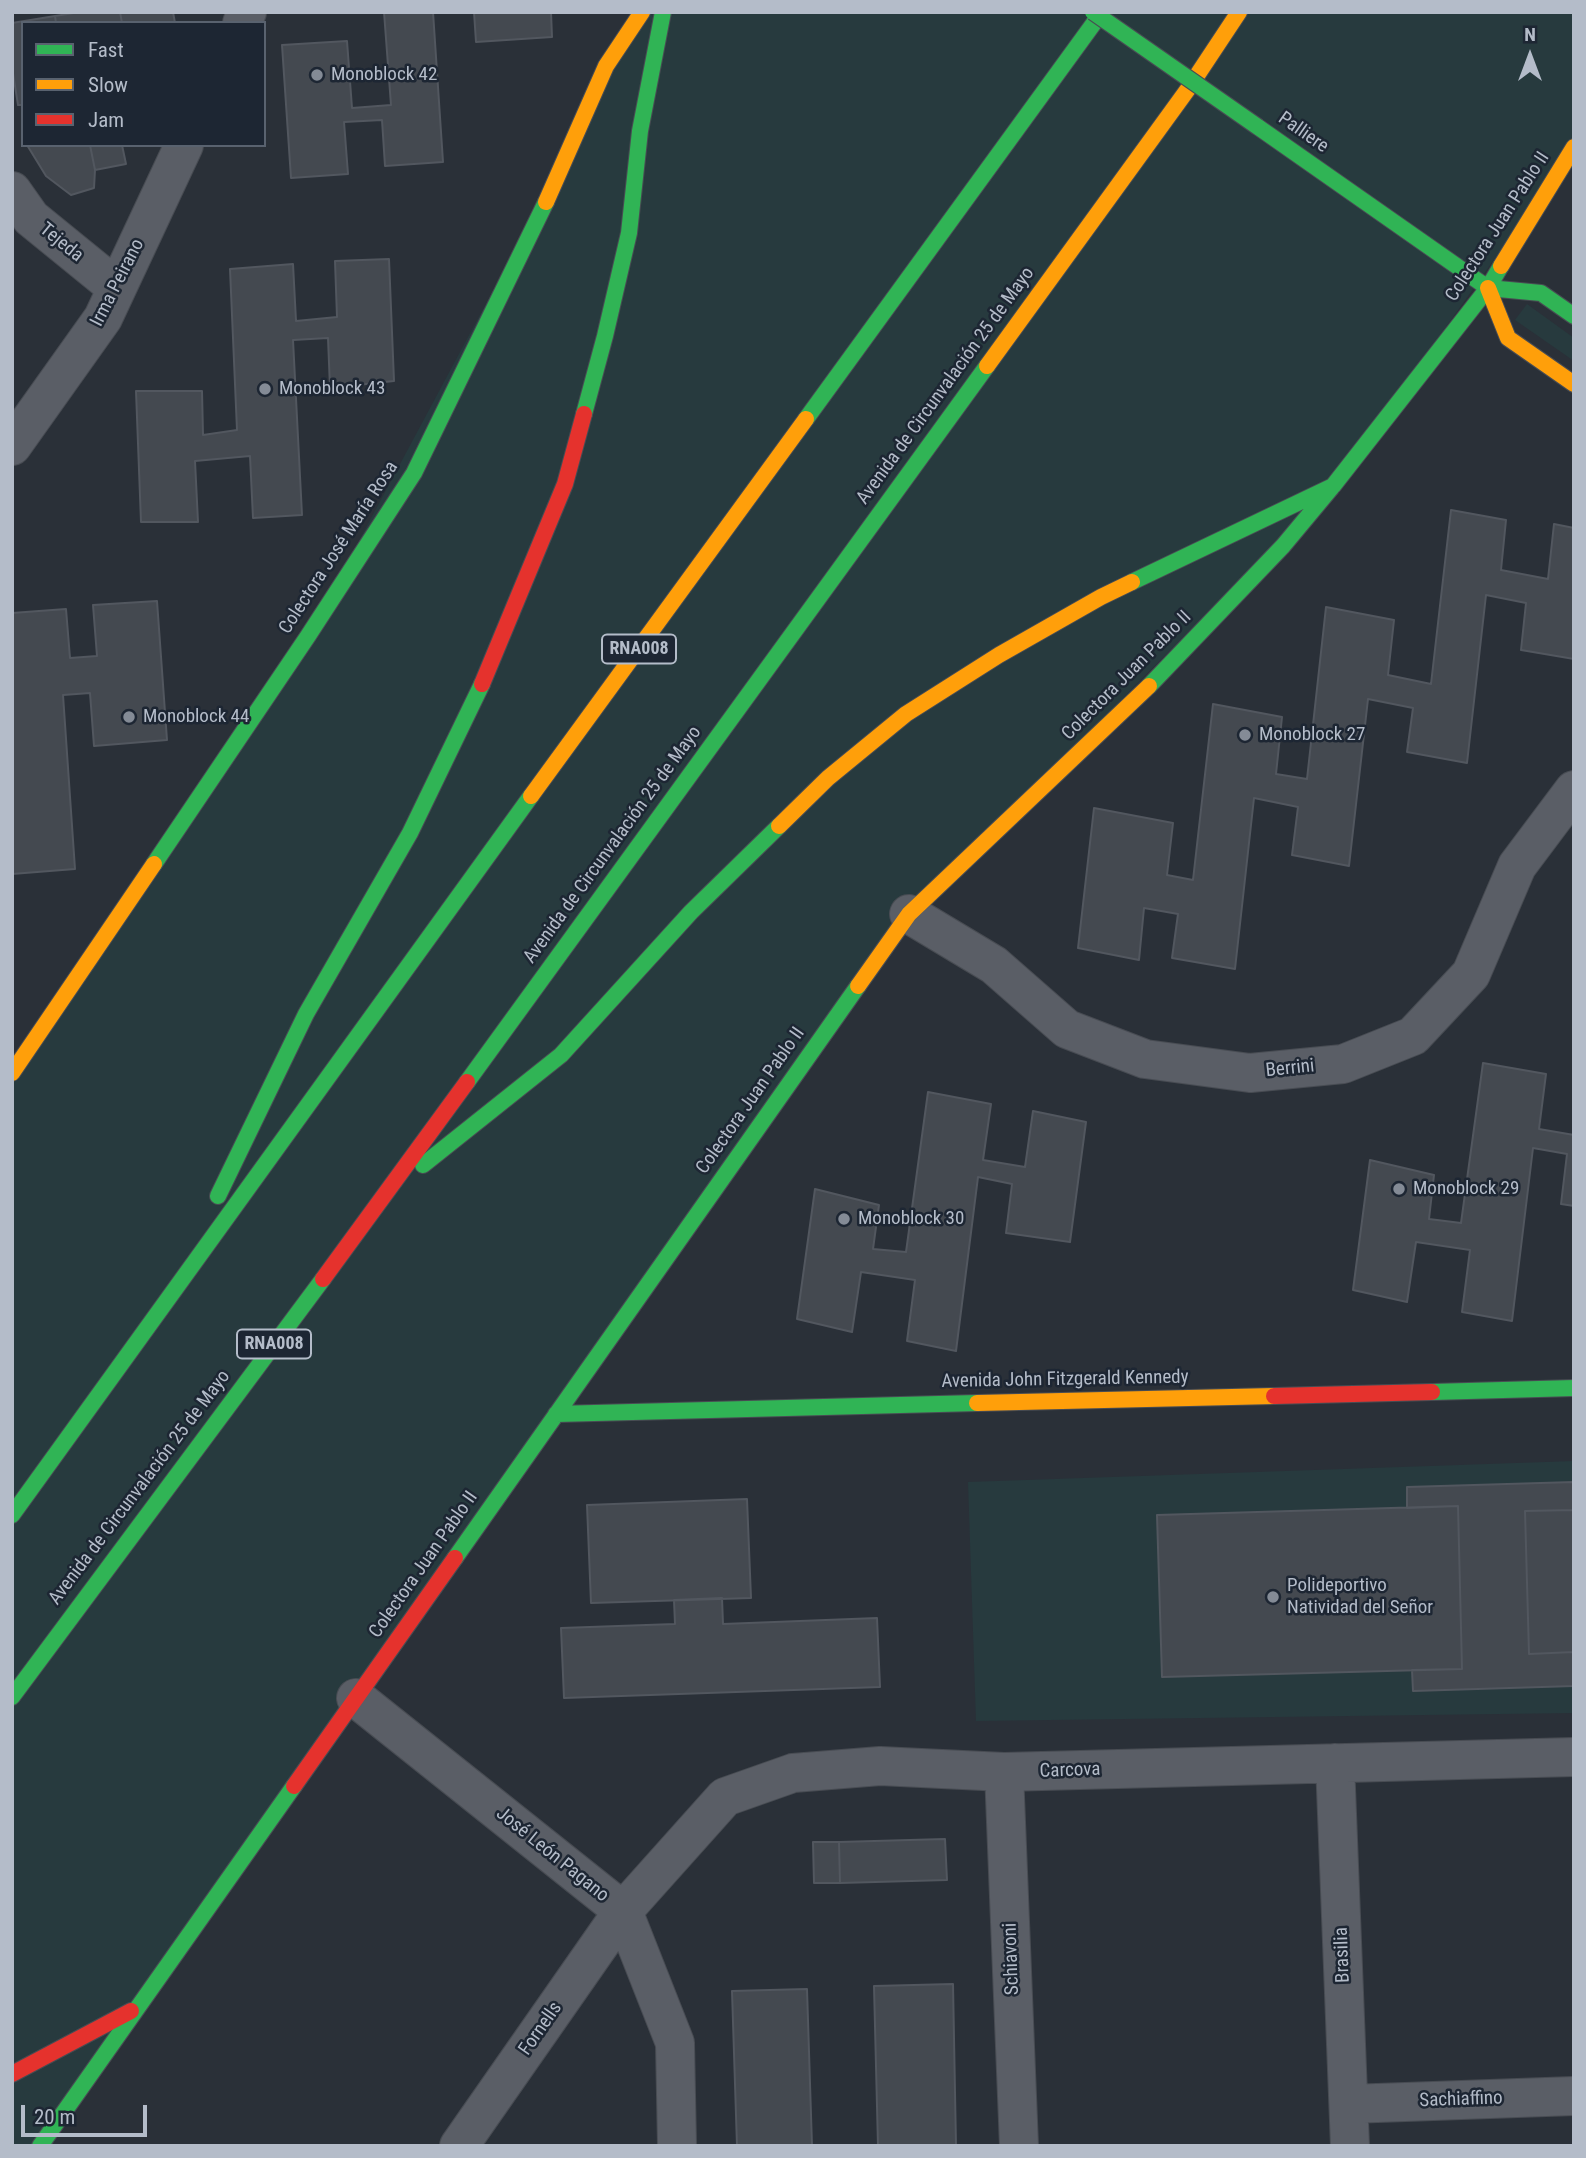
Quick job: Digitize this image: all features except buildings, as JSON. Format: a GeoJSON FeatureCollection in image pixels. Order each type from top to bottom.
{"type":"FeatureCollection","features":[{"type":"Feature","properties":{"kind":"main road","name":"Colectora José María Rosa"},"geometry":{"type":"LineString","coordinates":[[12,1073],[308,636],[414,473],[545,204],[606,66],[642,12]]}},
{"type":"Feature","properties":{"kind":"main road"},"geometry":{"type":"LineString","coordinates":[[176,1285],[306,1014],[410,833],[485,677],[565,484],[605,336],[629,233],[640,131],[663,12]]}},
{"type":"Feature","properties":{"kind":"main road","name":"Palliere"},"geometry":{"type":"LineString","coordinates":[[1093,12],[1489,288],[1541,293],[1574,316]]}},
{"type":"Feature","properties":{"kind":"main road","name":"RNA008"},"geometry":{"type":"LineString","coordinates":[[12,1515],[176,1285],[1102,12]]}},
{"type":"Feature","properties":{"kind":"main road","name":"Avenida de Circunvalación 25 de Mayo"},"geometry":{"type":"LineString","coordinates":[[12,1697],[383,1197],[1188,89],[1239,12]]}},
{"type":"Feature","properties":{"kind":"main road","name":"Colectora Juan Pablo II"},"geometry":{"type":"LineString","coordinates":[[40,2146],[909,914],[1137,699],[1283,545],[1333,486],[1489,288],[1574,147]]}},
{"type":"Feature","properties":{"kind":"main road"},"geometry":{"type":"LineString","coordinates":[[1489,288],[1508,338],[1574,384]]}},
{"type":"Feature","properties":{"kind":"main road","name":"RNA008"},"geometry":{"type":"LineString","coordinates":[[383,1197],[561,1055],[701,902],[828,778],[906,714],[999,655],[1101,597],[1333,486]]}},
{"type":"Feature","properties":{"kind":"main road","name":"Avenida John Fitzgerald Kennedy"},"geometry":{"type":"LineString","coordinates":[[556,1414],[1574,1388]]}},
{"type":"Feature","properties":{"kind":"main road"},"geometry":{"type":"LineString","coordinates":[[12,2074],[138,2007]]}},
{"type":"Feature","properties":{"kind":"street","name":"Irma Peirano"},"geometry":{"type":"LineString","coordinates":[[12,446],[103,318],[183,147]]}},
{"type":"Feature","properties":{"kind":"street","name":"Tejeda"},"geometry":{"type":"LineString","coordinates":[[12,191],[31,218],[117,288]]}},
{"type":"Feature","properties":{"kind":"street","name":"Berrini"},"geometry":{"type":"LineString","coordinates":[[909,914],[994,965],[1067,1029],[1145,1059],[1250,1073],[1343,1063],[1413,1036],[1471,974],[1517,866],[1574,790]]}},
{"type":"Feature","properties":{"kind":"street","name":"José León Pagano"},"geometry":{"type":"LineString","coordinates":[[356,1698],[623,1911],[676,2043],[677,2146]]}},
{"type":"Feature","properties":{"kind":"street","name":"Carcova"},"geometry":{"type":"LineString","coordinates":[[623,1911],[725,1797],[793,1773],[880,1766],[1004,1772],[1574,1757]]}},
{"type":"Feature","properties":{"kind":"street","name":"Brasilia"},"geometry":{"type":"LineString","coordinates":[[1335,1763],[1350,2146]]}},
{"type":"Feature","properties":{"kind":"street","name":"Schiavoni"},"geometry":{"type":"LineString","coordinates":[[1004,1772],[1019,2146]]}},
{"type":"Feature","properties":{"kind":"street","name":"Fornells"},"geometry":{"type":"LineString","coordinates":[[459,2146],[623,1911]]}},
{"type":"Feature","properties":{"kind":"street","name":"Sachiaffino"},"geometry":{"type":"LineString","coordinates":[[1349,2104],[1574,2096]]}},
{"type":"Feature","properties":{"kind":"green space"},"geometry":{"type":"Polygon","coordinates":[[[642,12],[1574,12],[1574,147],[1333,486],[909,914],[40,2146],[12,2146],[12,1073],[308,636],[642,12]]]}},
{"type":"Feature","properties":{"kind":"green space"},"geometry":{"type":"Polygon","coordinates":[[[1527,304],[1574,338],[1574,361],[1515,320],[1527,304]]]}},
{"type":"Feature","properties":{"kind":"green space","name":"Polideportivo Natividad del Señor"},"geometry":{"type":"Polygon","coordinates":[[[1574,1461],[1574,1713],[976,1721],[968,1482],[1574,1461]]]}},
{"type":"Feature","properties":{"kind":"traffic: fast"},"geometry":{"type":"LineString","coordinates":[[584,414],[629,233],[640,131],[663,12]]}},
{"type":"Feature","properties":{"kind":"traffic: fast"},"geometry":{"type":"LineString","coordinates":[[1093,12],[1258,127]]}},
{"type":"Feature","properties":{"kind":"traffic: fast"},"geometry":{"type":"LineString","coordinates":[[806,419],[1102,12]]}},
{"type":"Feature","properties":{"kind":"traffic: fast"},"geometry":{"type":"LineString","coordinates":[[1258,127],[1488,288],[1541,293],[1574,316]]}},
{"type":"Feature","properties":{"kind":"traffic: fast"},"geometry":{"type":"LineString","coordinates":[[154,864],[414,473],[546,202]]}},
{"type":"Feature","properties":{"kind":"traffic: fast"},"geometry":{"type":"LineString","coordinates":[[1149,686],[1283,546],[1488,288],[1501,266]]}},
{"type":"Feature","properties":{"kind":"traffic: fast"},"geometry":{"type":"LineString","coordinates":[[467,1082],[987,366]]}},
{"type":"Feature","properties":{"kind":"traffic: fast"},"geometry":{"type":"LineString","coordinates":[[1132,582],[1333,486]]}},
{"type":"Feature","properties":{"kind":"traffic: fast"},"geometry":{"type":"LineString","coordinates":[[218,1196],[306,1014],[410,833],[482,684]]}},
{"type":"Feature","properties":{"kind":"traffic: fast"},"geometry":{"type":"LineString","coordinates":[[12,1515],[531,796]]}},
{"type":"Feature","properties":{"kind":"traffic: fast"},"geometry":{"type":"LineString","coordinates":[[423,1165],[561,1055],[691,912],[779,826]]}},
{"type":"Feature","properties":{"kind":"traffic: fast"},"geometry":{"type":"LineString","coordinates":[[455,1558],[858,986]]}},
{"type":"Feature","properties":{"kind":"traffic: fast"},"geometry":{"type":"LineString","coordinates":[[12,1697],[323,1279]]}},
{"type":"Feature","properties":{"kind":"traffic: fast"},"geometry":{"type":"LineString","coordinates":[[1432,1392],[1574,1388]]}},
{"type":"Feature","properties":{"kind":"traffic: fast"},"geometry":{"type":"LineString","coordinates":[[556,1414],[977,1403]]}},
{"type":"Feature","properties":{"kind":"traffic: fast"},"geometry":{"type":"LineString","coordinates":[[40,2146],[294,1786]]}},
{"type":"Feature","properties":{"kind":"traffic: slow"},"geometry":{"type":"LineString","coordinates":[[546,202],[606,66],[642,12]]}},
{"type":"Feature","properties":{"kind":"traffic: slow"},"geometry":{"type":"LineString","coordinates":[[987,366],[1188,89],[1239,12]]}},
{"type":"Feature","properties":{"kind":"traffic: slow"},"geometry":{"type":"LineString","coordinates":[[1501,266],[1574,147]]}},
{"type":"Feature","properties":{"kind":"traffic: slow"},"geometry":{"type":"LineString","coordinates":[[1488,288],[1508,338],[1574,384]]}},
{"type":"Feature","properties":{"kind":"traffic: slow"},"geometry":{"type":"LineString","coordinates":[[531,796],[806,419]]}},
{"type":"Feature","properties":{"kind":"traffic: slow"},"geometry":{"type":"LineString","coordinates":[[779,826],[828,778],[906,714],[999,655],[1132,582]]}},
{"type":"Feature","properties":{"kind":"traffic: slow"},"geometry":{"type":"LineString","coordinates":[[858,986],[909,914],[1149,686]]}},
{"type":"Feature","properties":{"kind":"traffic: slow"},"geometry":{"type":"LineString","coordinates":[[12,1073],[154,864]]}},
{"type":"Feature","properties":{"kind":"traffic: slow"},"geometry":{"type":"LineString","coordinates":[[977,1403],[1274,1396]]}},
{"type":"Feature","properties":{"kind":"traffic: jam"},"geometry":{"type":"LineString","coordinates":[[482,684],[565,484],[584,414]]}},
{"type":"Feature","properties":{"kind":"traffic: jam"},"geometry":{"type":"LineString","coordinates":[[323,1279],[467,1082]]}},
{"type":"Feature","properties":{"kind":"traffic: jam"},"geometry":{"type":"LineString","coordinates":[[1274,1396],[1432,1392]]}},
{"type":"Feature","properties":{"kind":"traffic: jam"},"geometry":{"type":"LineString","coordinates":[[294,1786],[455,1558]]}},
{"type":"Feature","properties":{"kind":"traffic: jam"},"geometry":{"type":"LineString","coordinates":[[12,2074],[131,2011]]}},
{"type":"Feature","properties":{"kind":"place","name":"Monoblock 42"},"geometry":{"type":"Point","coordinates":[317,75]}},
{"type":"Feature","properties":{"kind":"place","name":"Monoblock 43"},"geometry":{"type":"Point","coordinates":[265,389]}},
{"type":"Feature","properties":{"kind":"place","name":"Monoblock 44"},"geometry":{"type":"Point","coordinates":[129,717]}},
{"type":"Feature","properties":{"kind":"place","name":"Monoblock 27"},"geometry":{"type":"Point","coordinates":[1245,735]}},
{"type":"Feature","properties":{"kind":"place","name":"Monoblock 29"},"geometry":{"type":"Point","coordinates":[1399,1189]}},
{"type":"Feature","properties":{"kind":"place","name":"Monoblock 30"},"geometry":{"type":"Point","coordinates":[844,1219]}},
{"type":"Feature","properties":{"kind":"place","name":"Polideportivo Natividad del Señor"},"geometry":{"type":"Point","coordinates":[1273,1597]}}]}
